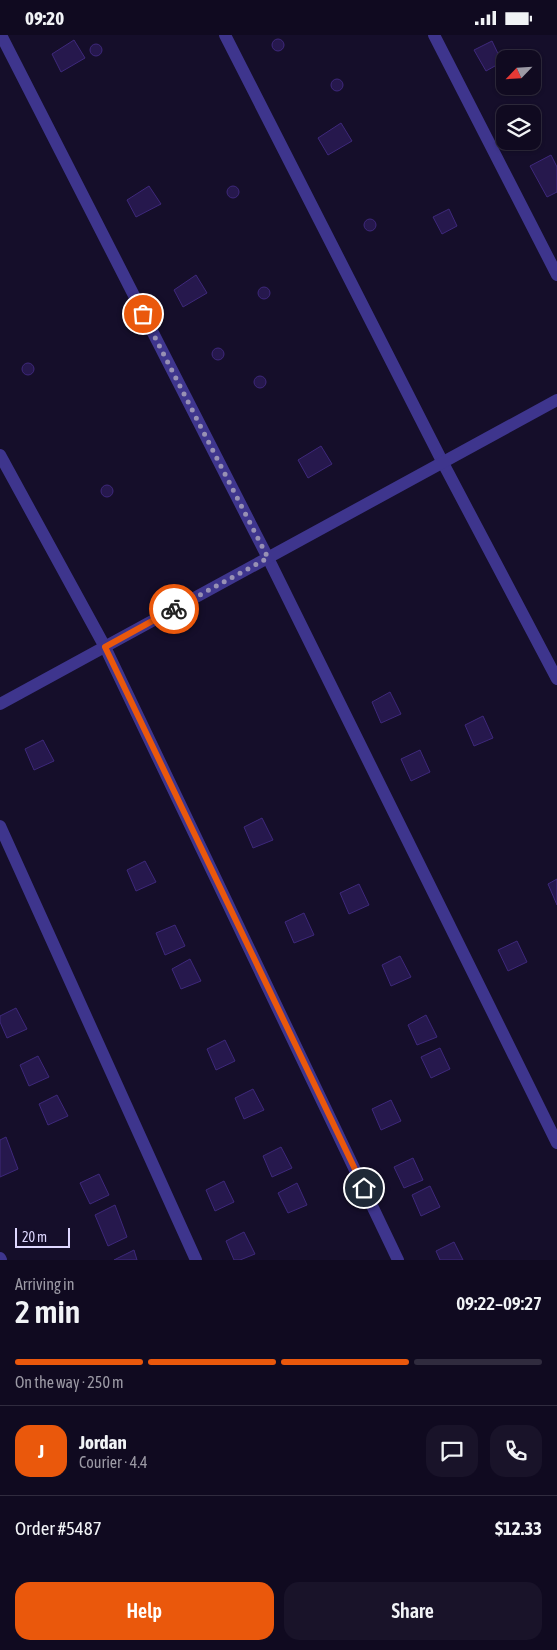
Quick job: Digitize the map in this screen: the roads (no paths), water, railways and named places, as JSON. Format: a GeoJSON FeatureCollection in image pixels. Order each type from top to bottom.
{"type":"FeatureCollection","features":[{"type":"Feature","properties":{"kind":"street"},"geometry":{"type":"LineString","coordinates":[[1,35],[268,558],[557,1143]]}},
{"type":"Feature","properties":{"kind":"street"},"geometry":{"type":"LineString","coordinates":[[224,35],[443,463],[557,679]]}},
{"type":"Feature","properties":{"kind":"street"},"geometry":{"type":"LineString","coordinates":[[434,35],[557,275]]}},
{"type":"Feature","properties":{"kind":"street"},"geometry":{"type":"LineString","coordinates":[[0,704],[557,400]]}},
{"type":"Feature","properties":{"kind":"street"},"geometry":{"type":"LineString","coordinates":[[0,455],[105,647],[398,1260]]}},
{"type":"Feature","properties":{"kind":"street"},"geometry":{"type":"LineString","coordinates":[[0,826],[196,1260]]}}]}
